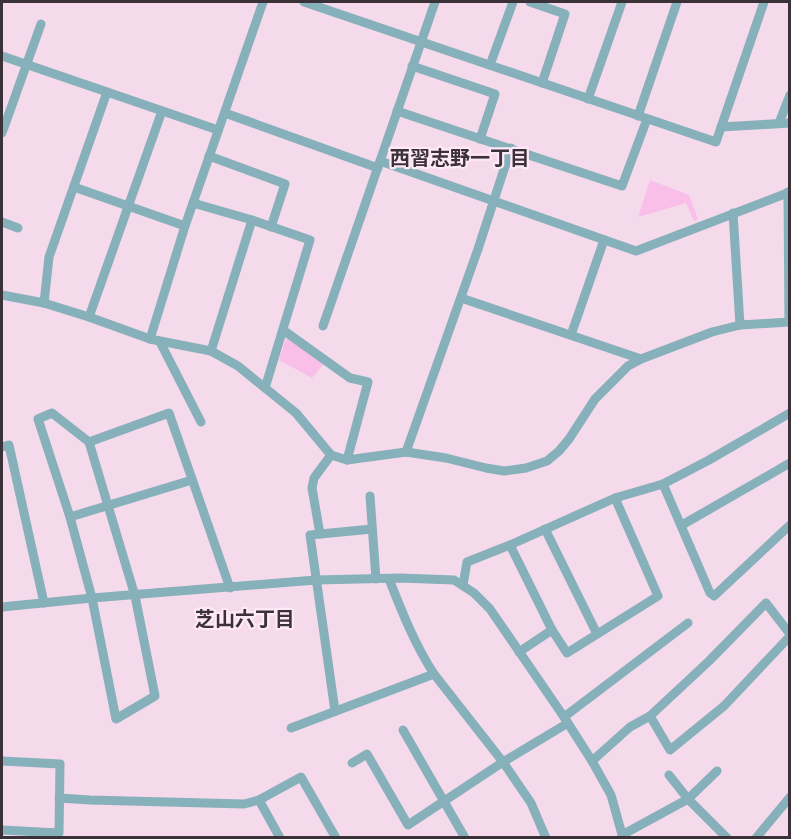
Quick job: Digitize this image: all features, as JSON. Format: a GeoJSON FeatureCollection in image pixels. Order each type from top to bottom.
{"type":"FeatureCollection","features":[{"type":"Feature","properties":{"kind":"street"},"geometry":{"type":"LineString","coordinates":[[201,422],[155,341],[185,226],[263,2]]}},
{"type":"Feature","properties":{"kind":"street"},"geometry":{"type":"LineString","coordinates":[[304,2],[716,142],[764,2]]}},
{"type":"Feature","properties":{"kind":"street"},"geometry":{"type":"LineString","coordinates":[[323,326],[435,2]]}},
{"type":"Feature","properties":{"kind":"street"},"geometry":{"type":"LineString","coordinates":[[490,65],[513,2]]}},
{"type":"Feature","properties":{"kind":"street"},"geometry":{"type":"LineString","coordinates":[[530,2],[565,14],[542,83]]}},
{"type":"Feature","properties":{"kind":"street"},"geometry":{"type":"LineString","coordinates":[[588,99],[622,2]]}},
{"type":"Feature","properties":{"kind":"street"},"geometry":{"type":"LineString","coordinates":[[397,111],[622,186],[677,2]]}},
{"type":"Feature","properties":{"kind":"street"},"geometry":{"type":"LineString","coordinates":[[2,133],[41,24]]}},
{"type":"Feature","properties":{"kind":"street"},"geometry":{"type":"LineString","coordinates":[[2,56],[219,130]]}},
{"type":"Feature","properties":{"kind":"street"},"geometry":{"type":"LineString","coordinates":[[412,66],[495,94],[480,139]]}},
{"type":"Feature","properties":{"kind":"street"},"geometry":{"type":"LineString","coordinates":[[44,303],[50,257],[107,92]]}},
{"type":"Feature","properties":{"kind":"street"},"geometry":{"type":"LineString","coordinates":[[721,126],[784,123],[789,95]]}},
{"type":"Feature","properties":{"kind":"street"},"geometry":{"type":"LineString","coordinates":[[89,317],[162,111]]}},
{"type":"Feature","properties":{"kind":"street"},"geometry":{"type":"LineString","coordinates":[[2,295],[44,303],[155,341],[211,351],[238,366],[296,413],[331,455],[346,460],[406,452],[504,471],[526,468],[547,461],[559,451],[595,399],[628,366],[641,359],[712,332],[740,325],[789,322],[789,192],[636,250],[494,200],[225,113]]}},
{"type":"Feature","properties":{"kind":"street"},"geometry":{"type":"LineString","coordinates":[[406,452],[511,148]]}},
{"type":"Feature","properties":{"kind":"street"},"geometry":{"type":"LineString","coordinates":[[209,156],[285,184],[271,227]]}},
{"type":"Feature","properties":{"kind":"street"},"geometry":{"type":"LineString","coordinates":[[74,187],[185,226]]}},
{"type":"Feature","properties":{"kind":"street"},"geometry":{"type":"LineString","coordinates":[[193,203],[310,240],[265,388]]}},
{"type":"Feature","properties":{"kind":"street"},"geometry":{"type":"LineString","coordinates":[[733,213],[740,325]]}},
{"type":"Feature","properties":{"kind":"street"},"geometry":{"type":"LineString","coordinates":[[211,351],[252,220]]}},
{"type":"Feature","properties":{"kind":"street"},"geometry":{"type":"LineString","coordinates":[[2,222],[18,228]]}},
{"type":"Feature","properties":{"kind":"street"},"geometry":{"type":"LineString","coordinates":[[571,335],[604,240]]}},
{"type":"Feature","properties":{"kind":"street"},"geometry":{"type":"LineString","coordinates":[[461,298],[641,359]]}},
{"type":"Feature","properties":{"kind":"street"},"geometry":{"type":"LineString","coordinates":[[283,330],[350,378],[368,382],[346,460]]}},
{"type":"Feature","properties":{"kind":"street"},"geometry":{"type":"LineString","coordinates":[[52,413],[89,442],[135,596],[155,696],[116,719],[92,598],[70,517],[38,419],[52,413]]}},
{"type":"Feature","properties":{"kind":"street"},"geometry":{"type":"LineString","coordinates":[[89,442],[170,413],[230,588]]}},
{"type":"Feature","properties":{"kind":"street"},"geometry":{"type":"LineString","coordinates":[[463,585],[467,562],[615,498],[663,484],[789,413]]}},
{"type":"Feature","properties":{"kind":"street"},"geometry":{"type":"LineString","coordinates":[[2,447],[9,445],[44,603]]}},
{"type":"Feature","properties":{"kind":"street"},"geometry":{"type":"LineString","coordinates":[[320,534],[312,488],[314,478],[331,455]]}},
{"type":"Feature","properties":{"kind":"street"},"geometry":{"type":"LineString","coordinates":[[682,525],[789,463]]}},
{"type":"Feature","properties":{"kind":"street"},"geometry":{"type":"LineString","coordinates":[[70,517],[192,480]]}},
{"type":"Feature","properties":{"kind":"street"},"geometry":{"type":"LineString","coordinates":[[663,484],[710,593],[714,596],[789,525]]}},
{"type":"Feature","properties":{"kind":"street"},"geometry":{"type":"LineString","coordinates":[[370,496],[375,579]]}},
{"type":"Feature","properties":{"kind":"street"},"geometry":{"type":"LineString","coordinates":[[510,545],[552,630],[567,653],[658,596],[615,498]]}},
{"type":"Feature","properties":{"kind":"street"},"geometry":{"type":"LineString","coordinates":[[335,711],[310,535],[372,529]]}},
{"type":"Feature","properties":{"kind":"street"},"geometry":{"type":"LineString","coordinates":[[545,529],[597,634]]}},
{"type":"Feature","properties":{"kind":"street"},"geometry":{"type":"LineString","coordinates":[[389,579],[406,622],[426,662],[503,762],[531,803],[546,837]]}},
{"type":"Feature","properties":{"kind":"street"},"geometry":{"type":"LineString","coordinates":[[2,607],[316,580],[454,580],[474,593],[490,609],[566,720],[611,795],[622,836],[688,799],[717,771]]}},
{"type":"Feature","properties":{"kind":"street"},"geometry":{"type":"LineString","coordinates":[[592,761],[630,728],[650,716],[710,661],[766,603],[789,635],[723,706],[670,750],[650,716]]}},
{"type":"Feature","properties":{"kind":"street"},"geometry":{"type":"LineString","coordinates":[[352,763],[367,754],[408,825],[566,720],[688,623]]}},
{"type":"Feature","properties":{"kind":"street"},"geometry":{"type":"LineString","coordinates":[[519,652],[552,630]]}},
{"type":"Feature","properties":{"kind":"street"},"geometry":{"type":"LineString","coordinates":[[291,728],[434,674]]}},
{"type":"Feature","properties":{"kind":"street"},"geometry":{"type":"LineString","coordinates":[[403,730],[465,837]]}},
{"type":"Feature","properties":{"kind":"street"},"geometry":{"type":"LineString","coordinates":[[2,761],[60,764],[59,832],[2,830]]}},
{"type":"Feature","properties":{"kind":"street"},"geometry":{"type":"LineString","coordinates":[[669,776],[722,836]]}},
{"type":"Feature","properties":{"kind":"street"},"geometry":{"type":"LineString","coordinates":[[59,798],[244,804],[260,800],[302,777],[336,837]]}},
{"type":"Feature","properties":{"kind":"street"},"geometry":{"type":"LineString","coordinates":[[756,837],[789,797]]}},
{"type":"Feature","properties":{"kind":"street"},"geometry":{"type":"LineString","coordinates":[[260,800],[280,837]]}},
{"type":"Feature","properties":{"kind":"shaded area"},"geometry":{"type":"Polygon","coordinates":[[[650,180],[689,195],[698,219],[694,221],[686,203],[638,217],[650,180]]]}},
{"type":"Feature","properties":{"kind":"shaded area"},"geometry":{"type":"Polygon","coordinates":[[[286,338],[325,362],[312,378],[279,360],[286,338]]]}},
{"type":"Feature","properties":{"kind":"district","name":"西習志野一丁目"},"geometry":{"type":"Point","coordinates":[460,158]}},
{"type":"Feature","properties":{"kind":"district","name":"芝山六丁目"},"geometry":{"type":"Point","coordinates":[245,619]}}]}
